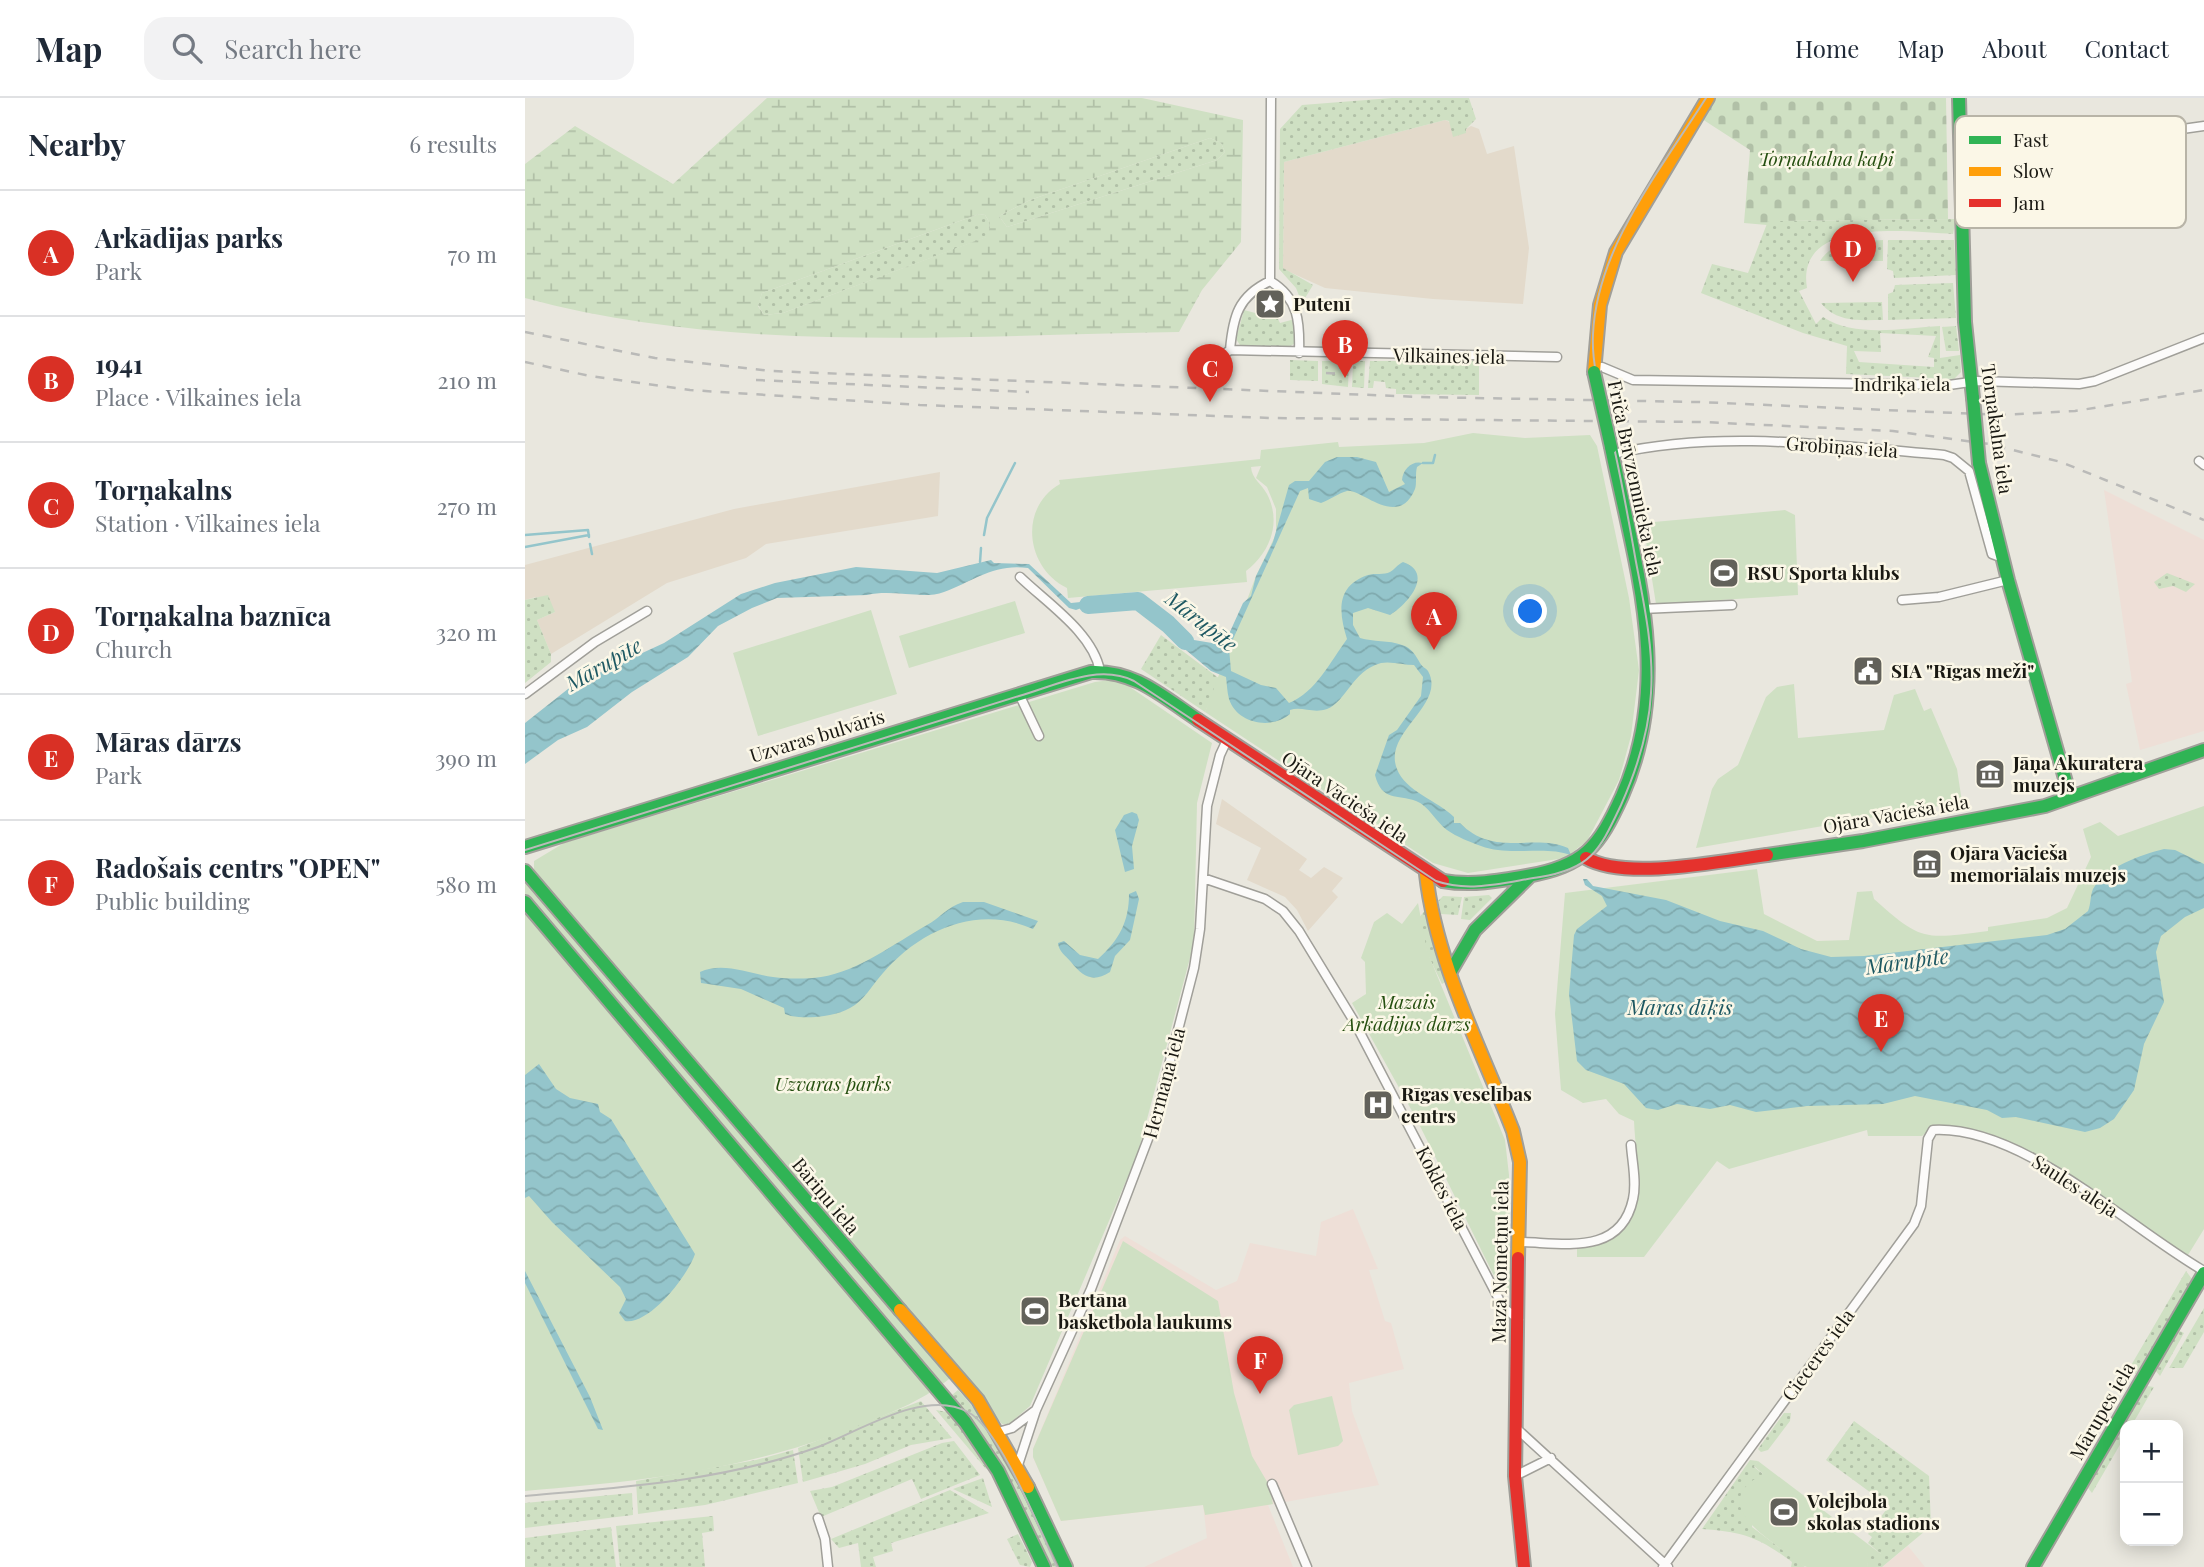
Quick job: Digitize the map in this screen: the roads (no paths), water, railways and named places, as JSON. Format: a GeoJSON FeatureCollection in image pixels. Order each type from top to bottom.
{"type":"FeatureCollection","features":[{"type":"Feature","properties":{"kind":"street"},"geometry":{"type":"LineString","coordinates":[[1271,98],[1271,281],[1291,299],[1297,313],[1299,353]]}},
{"type":"Feature","properties":{"kind":"street","name":"Friča Brīvzemnieka iela"},"geometry":{"type":"LineString","coordinates":[[1568,868],[1586,858],[1605,832],[1636,765],[1650,681],[1642,609],[1594,370],[1598,356],[1596,328],[1600,305],[1616,252],[1708,98]]}},
{"type":"Feature","properties":{"kind":"street","name":"Torņakalna iela"},"geometry":{"type":"LineString","coordinates":[[1959,98],[1960,116]]}},
{"type":"Feature","properties":{"kind":"street"},"geometry":{"type":"LineString","coordinates":[[2186,129],[2204,126]]}},
{"type":"Feature","properties":{"kind":"street","name":"Torņakalna iela"},"geometry":{"type":"LineString","coordinates":[[1963,228],[1965,322],[1979,463],[2008,580],[2070,796]]}},
{"type":"Feature","properties":{"kind":"street"},"geometry":{"type":"LineString","coordinates":[[1230,350],[1236,311],[1244,298],[1271,281]]}},
{"type":"Feature","properties":{"kind":"street","name":"Indriķa iela"},"geometry":{"type":"LineString","coordinates":[[1594,370],[1602,367],[1633,380],[1949,385],[2095,381],[2204,338]]}},
{"type":"Feature","properties":{"kind":"street","name":"Vilkaines iela"},"geometry":{"type":"LineString","coordinates":[[1196,366],[1215,361],[1230,350],[1557,357]]}},
{"type":"Feature","properties":{"kind":"street","name":"Grobiņas iela"},"geometry":{"type":"LineString","coordinates":[[1612,450],[1714,440],[1848,445],[1953,458],[1969,471],[1992,554],[2003,558]]}},
{"type":"Feature","properties":{"kind":"street"},"geometry":{"type":"LineString","coordinates":[[1020,577],[1086,640],[1096,656],[1100,671]]}},
{"type":"Feature","properties":{"kind":"street"},"geometry":{"type":"LineString","coordinates":[[1902,600],[1939,597],[2008,580]]}},
{"type":"Feature","properties":{"kind":"street"},"geometry":{"type":"LineString","coordinates":[[1642,609],[1732,605]]}},
{"type":"Feature","properties":{"kind":"street"},"geometry":{"type":"LineString","coordinates":[[525,694],[595,642],[647,611]]}},
{"type":"Feature","properties":{"kind":"street","name":"Uzvaras bulvāris"},"geometry":{"type":"LineString","coordinates":[[525,847],[1019,694],[1100,671],[1122,672]]}},
{"type":"Feature","properties":{"kind":"street","name":"Ojāra Vācieša iela"},"geometry":{"type":"LineString","coordinates":[[1122,672],[1426,874],[1462,885],[1568,868]]}},
{"type":"Feature","properties":{"kind":"street"},"geometry":{"type":"LineString","coordinates":[[1019,694],[1039,736]]}},
{"type":"Feature","properties":{"kind":"street","name":"Hermaņa iela"},"geometry":{"type":"LineString","coordinates":[[1018,1465],[1036,1410],[1091,1289],[1154,1123],[1194,968],[1200,929],[1210,790],[1227,740]]}},
{"type":"Feature","properties":{"kind":"street","name":"Ojāra Vācieša iela"},"geometry":{"type":"LineString","coordinates":[[1586,858],[1618,869],[1694,865],[1863,841],[2007,815],[2204,750]]}},
{"type":"Feature","properties":{"kind":"street","name":"Bāriņu iela"},"geometry":{"type":"LineString","coordinates":[[525,871],[529,879],[547,896],[978,1401],[1018,1465],[1066,1567]]}},
{"type":"Feature","properties":{"kind":"street","name":"Mazā Nometņu iela"},"geometry":{"type":"LineString","coordinates":[[1426,874],[1429,901],[1451,971],[1518,1146],[1522,1182],[1515,1476],[1524,1567]]}},
{"type":"Feature","properties":{"kind":"street"},"geometry":{"type":"LineString","coordinates":[[1451,971],[1476,925],[1530,876]]}},
{"type":"Feature","properties":{"kind":"street","name":"Kokles iela"},"geometry":{"type":"LineString","coordinates":[[1203,878],[1265,900],[1283,911],[1295,925],[1355,1023],[1503,1307],[1509,1315],[1519,1320]]}},
{"type":"Feature","properties":{"kind":"street","name":"Bāriņu iela"},"geometry":{"type":"LineString","coordinates":[[525,902],[981,1442],[1044,1567]]}},
{"type":"Feature","properties":{"kind":"street","name":"Saules aleja"},"geometry":{"type":"LineString","coordinates":[[1933,1130],[1972,1136],[2020,1151],[2204,1272]]}},
{"type":"Feature","properties":{"kind":"street","name":"Cieceres iela"},"geometry":{"type":"LineString","coordinates":[[1665,1566],[1914,1224],[1921,1206],[1928,1139],[1933,1130]]}},
{"type":"Feature","properties":{"kind":"street"},"geometry":{"type":"LineString","coordinates":[[1521,1242],[1585,1244],[1609,1237],[1633,1201],[1631,1145]]}},
{"type":"Feature","properties":{"kind":"street","name":"Mārupes iela"},"geometry":{"type":"LineString","coordinates":[[2033,1567],[2204,1272]]}},
{"type":"Feature","properties":{"kind":"street"},"geometry":{"type":"LineString","coordinates":[[916,1364],[932,1350]]}},
{"type":"Feature","properties":{"kind":"street"},"geometry":{"type":"LineString","coordinates":[[998,1432],[1012,1428],[1036,1410]]}},
{"type":"Feature","properties":{"kind":"street"},"geometry":{"type":"LineString","coordinates":[[1516,1428],[1665,1566]]}},
{"type":"Feature","properties":{"kind":"street"},"geometry":{"type":"LineString","coordinates":[[1515,1476],[1551,1458]]}},
{"type":"Feature","properties":{"kind":"street"},"geometry":{"type":"LineString","coordinates":[[1272,1484],[1307,1567]]}},
{"type":"Feature","properties":{"kind":"street"},"geometry":{"type":"LineString","coordinates":[[818,1518],[825,1539],[828,1567]]}},
{"type":"Feature","properties":{"kind":"water"},"geometry":{"type":"Polygon","coordinates":[[[1337,457],[1357,457],[1376,462],[1389,492],[1405,484],[1402,480],[1409,466],[1423,463],[1417,467],[1415,489],[1408,501],[1399,506],[1390,507],[1347,491],[1321,503],[1309,499],[1308,488],[1300,491],[1229,648],[1231,671],[1261,685],[1276,688],[1289,703],[1299,698],[1322,676],[1347,639],[1341,610],[1345,593],[1350,586],[1368,575],[1390,572],[1403,562],[1417,574],[1415,589],[1404,604],[1390,615],[1368,608],[1353,613],[1353,625],[1360,638],[1405,646],[1428,671],[1432,683],[1423,707],[1398,743],[1395,756],[1401,777],[1414,790],[1454,817],[1454,823],[1460,823],[1486,840],[1555,844],[1568,848],[1571,855],[1550,851],[1503,851],[1481,846],[1447,830],[1421,803],[1391,796],[1382,789],[1375,775],[1389,735],[1397,730],[1421,696],[1423,677],[1414,665],[1381,663],[1363,673],[1334,705],[1327,709],[1294,709],[1283,719],[1256,722],[1239,714],[1233,707],[1228,696],[1226,677],[1211,671],[1168,635],[1166,626],[1172,622],[1194,640],[1224,645],[1243,603],[1251,596],[1256,576],[1273,542],[1289,485],[1295,481],[1309,481],[1325,462],[1337,457]]]}},
{"type":"Feature","properties":{"kind":"water"},"geometry":{"type":"Polygon","coordinates":[[[991,560],[994,563],[1029,564],[1071,603],[1110,599],[1110,606],[1076,610],[1069,608],[1028,568],[1016,567],[995,570],[936,594],[877,593],[777,598],[718,626],[688,657],[632,692],[587,727],[558,740],[525,764],[525,723],[573,685],[664,643],[741,594],[775,583],[856,567],[937,573],[991,560]]]}},
{"type":"Feature","properties":{"kind":"water"},"geometry":{"type":"Polygon","coordinates":[[[1132,812],[1137,814],[1139,820],[1132,846],[1134,869],[1125,872],[1115,830],[1124,815],[1132,812]]]}},
{"type":"Feature","properties":{"kind":"water","name":"Māras dīķis"},"geometry":{"type":"Polygon","coordinates":[[[2164,849],[2175,850],[2204,864],[2204,908],[2185,917],[2161,936],[2156,952],[2164,1002],[2144,1044],[2134,1090],[2114,1119],[2100,1128],[2085,1132],[2016,1117],[2002,1118],[1987,1110],[1915,1096],[1883,1104],[1807,1106],[1756,1112],[1730,1105],[1710,1109],[1677,1104],[1658,1110],[1646,1108],[1624,1084],[1586,1070],[1577,1061],[1569,994],[1574,935],[1577,929],[1607,906],[1602,896],[1585,885],[1583,879],[1587,879],[1593,886],[1666,900],[1720,921],[1763,931],[1801,949],[1831,957],[1864,956],[2047,935],[2065,929],[2088,911],[2093,889],[2106,874],[2134,858],[2164,849]]]}},
{"type":"Feature","properties":{"kind":"water"},"geometry":{"type":"Polygon","coordinates":[[[1136,891],[1139,899],[1130,940],[1115,956],[1110,972],[1093,978],[1084,975],[1063,953],[1058,943],[1064,941],[1080,955],[1098,959],[1112,945],[1121,930],[1127,913],[1129,894],[1136,891]]]}},
{"type":"Feature","properties":{"kind":"water"},"geometry":{"type":"Polygon","coordinates":[[[963,902],[984,902],[1038,921],[1033,929],[992,919],[971,921],[932,934],[914,944],[898,958],[855,1005],[829,1015],[791,1016],[785,1014],[784,1008],[741,989],[701,983],[700,972],[718,968],[785,978],[815,978],[835,974],[876,955],[963,902]]]}},
{"type":"Feature","properties":{"kind":"water"},"geometry":{"type":"Polygon","coordinates":[[[539,1064],[556,1089],[570,1098],[598,1104],[600,1112],[611,1119],[695,1254],[685,1274],[667,1297],[635,1320],[625,1321],[619,1313],[626,1299],[620,1287],[552,1222],[529,1196],[525,1198],[525,1075],[539,1064]]]}},
{"type":"Feature","properties":{"kind":"water"},"geometry":{"type":"Polygon","coordinates":[[[525,1271],[590,1397],[603,1430],[598,1429],[525,1283],[525,1271]]]}},
{"type":"Feature","properties":{"kind":"waterway"},"geometry":{"type":"LineString","coordinates":[[1423,463],[1433,463],[1435,455]]}},
{"type":"Feature","properties":{"kind":"waterway"},"geometry":{"type":"LineString","coordinates":[[984,535],[987,518],[1015,463]]}},
{"type":"Feature","properties":{"kind":"waterway"},"geometry":{"type":"LineString","coordinates":[[525,535],[588,530],[589,537]]}},
{"type":"Feature","properties":{"kind":"waterway"},"geometry":{"type":"LineString","coordinates":[[525,547],[589,535]]}},
{"type":"Feature","properties":{"kind":"waterway"},"geometry":{"type":"LineString","coordinates":[[590,544],[592,554]]}},
{"type":"Feature","properties":{"kind":"waterway"},"geometry":{"type":"LineString","coordinates":[[980,562],[981,548]]}},
{"type":"Feature","properties":{"kind":"waterway","name":"Mārupīte"},"geometry":{"type":"LineString","coordinates":[[1088,605],[1138,601],[1185,641]]}},
{"type":"Feature","properties":{"kind":"tram line"},"geometry":{"type":"LineString","coordinates":[[525,850],[1062,682],[1106,674],[1134,681],[1436,881],[1462,886],[1488,885],[1558,873],[1583,862],[1592,855],[1607,834],[1632,778],[1648,722],[1652,677],[1642,594],[1594,361],[1593,334],[1597,302],[1606,270],[1634,210],[1706,98]]}},
{"type":"Feature","properties":{"kind":"tram line"},"geometry":{"type":"LineString","coordinates":[[525,1496],[673,1481],[746,1468],[818,1447],[893,1414],[932,1405],[951,1406],[968,1412],[993,1438],[1018,1482],[1057,1567]]}},
{"type":"Feature","properties":{"kind":"railway"},"geometry":{"type":"LineString","coordinates":[[525,332],[655,358],[771,371],[1421,397],[1698,402],[2003,415],[2075,411],[2204,390]]}},
{"type":"Feature","properties":{"kind":"railway"},"geometry":{"type":"LineString","coordinates":[[525,362],[590,376],[690,390],[920,405],[1271,418],[1702,422],[1893,431],[1989,444],[2061,462],[2204,520]]}},
{"type":"Feature","properties":{"kind":"railway"},"geometry":{"type":"LineString","coordinates":[[1326,373],[1346,374]]}},
{"type":"Feature","properties":{"kind":"railway"},"geometry":{"type":"LineString","coordinates":[[756,380],[1029,392]]}},
{"type":"Feature","properties":{"kind":"place","name":"Torņakalna baznīca"},"geometry":{"type":"Point","coordinates":[1853,282]}},
{"type":"Feature","properties":{"kind":"place","name":"Putenī"},"geometry":{"type":"Point","coordinates":[1270,304]}},
{"type":"Feature","properties":{"kind":"place","name":"1941"},"geometry":{"type":"Point","coordinates":[1345,378]}},
{"type":"Feature","properties":{"kind":"place","name":"Torņakalns"},"geometry":{"type":"Point","coordinates":[1210,402]}},
{"type":"Feature","properties":{"kind":"place","name":"RSU Sporta klubs"},"geometry":{"type":"Point","coordinates":[1724,573]}},
{"type":"Feature","properties":{"kind":"place","name":"Arkādijas parks"},"geometry":{"type":"Point","coordinates":[1434,650]}},
{"type":"Feature","properties":{"kind":"place","name":"SIA \"Rīgas meži\""},"geometry":{"type":"Point","coordinates":[1868,671]}},
{"type":"Feature","properties":{"kind":"place","name":"Jāņa Akuratera muzejs"},"geometry":{"type":"Point","coordinates":[1990,774]}},
{"type":"Feature","properties":{"kind":"place","name":"Ojāra Vācieša memoriālais muzejs"},"geometry":{"type":"Point","coordinates":[1927,864]}},
{"type":"Feature","properties":{"kind":"place","name":"Māras dārzs"},"geometry":{"type":"Point","coordinates":[1881,1052]}},
{"type":"Feature","properties":{"kind":"place","name":"Rīgas veselības centrs"},"geometry":{"type":"Point","coordinates":[1378,1105]}},
{"type":"Feature","properties":{"kind":"place","name":"Bertāna basketbola laukums"},"geometry":{"type":"Point","coordinates":[1035,1311]}},
{"type":"Feature","properties":{"kind":"place","name":"Radošais centrs \"OPEN\""},"geometry":{"type":"Point","coordinates":[1260,1394]}},
{"type":"Feature","properties":{"kind":"place","name":"Volejbola skolas stadions"},"geometry":{"type":"Point","coordinates":[1784,1512]}},
{"type":"Feature","properties":{"kind":"park label","name":"Torņakalna kapi"},"geometry":{"type":"Point","coordinates":[1826,159]}},
{"type":"Feature","properties":{"kind":"park label","name":"Mazais Arkādijas dārzs"},"geometry":{"type":"Point","coordinates":[1407,1013]}},
{"type":"Feature","properties":{"kind":"park label","name":"Uzvaras parks"},"geometry":{"type":"Point","coordinates":[833,1084]}}]}
